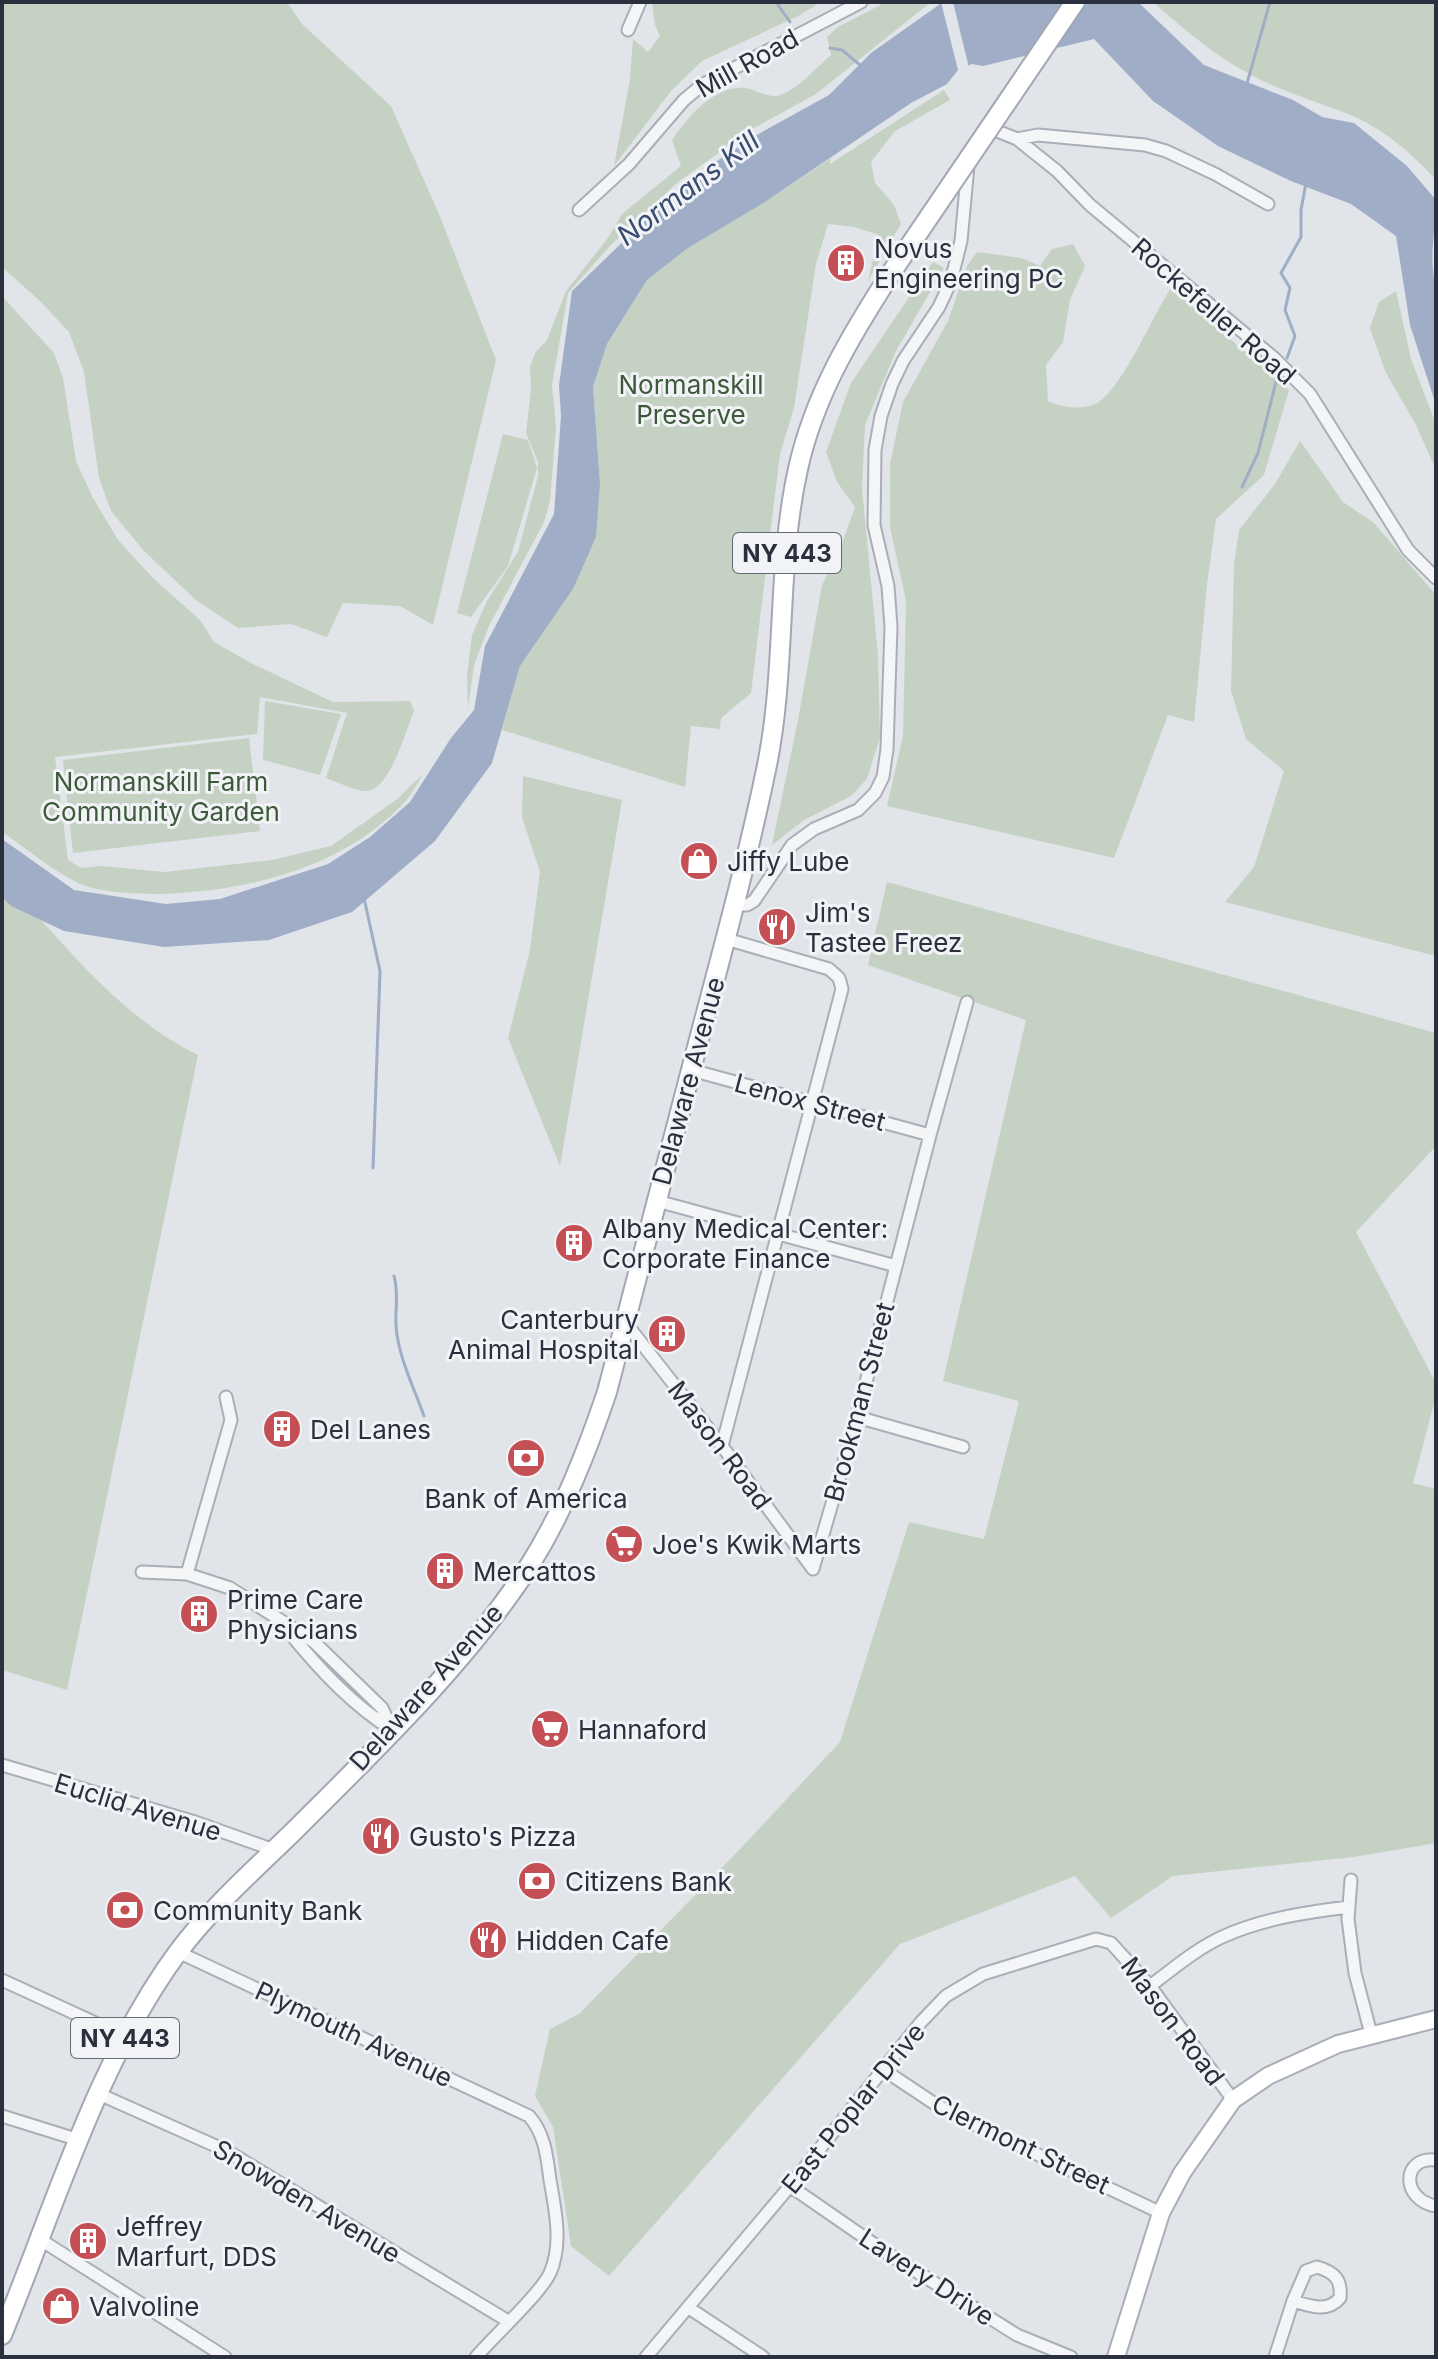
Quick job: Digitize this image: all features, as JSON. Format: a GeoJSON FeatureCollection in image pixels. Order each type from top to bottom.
{"type":"FeatureCollection","features":[{"type":"Feature","properties":{"kind":"main road","name":"Delaware Avenue"},"geometry":{"type":"LineString","coordinates":[[2,2335],[99,2094],[126,2037],[178,1952],[224,1899],[392,1729],[484,1629],[532,1561],[570,1488],[607,1392],[749,853],[774,730],[786,565],[797,470],[813,418],[841,352],[1075,2]]}},
{"type":"Feature","properties":{"kind":"street"},"geometry":{"type":"LineString","coordinates":[[628,30],[640,2]]}},
{"type":"Feature","properties":{"kind":"street","name":"Mill Road"},"geometry":{"type":"LineString","coordinates":[[579,210],[629,164],[684,100],[702,85],[861,2]]}},
{"type":"Feature","properties":{"kind":"street"},"geometry":{"type":"LineString","coordinates":[[735,905],[747,905],[754,901],[792,845],[814,829],[858,810],[875,793],[883,777],[887,749],[891,627],[888,586],[874,525],[875,450],[881,416],[892,384],[903,361],[939,307],[956,262],[972,144],[988,130],[1017,139],[1038,135],[1145,145],[1166,151],[1215,174],[1268,204]]}},
{"type":"Feature","properties":{"kind":"street","name":"Rockefeller Road"},"geometry":{"type":"LineString","coordinates":[[1017,139],[1057,171],[1090,205],[1274,358],[1310,394],[1408,550],[1436,578]]}},
{"type":"Feature","properties":{"kind":"street"},"geometry":{"type":"LineString","coordinates":[[722,1446],[842,989],[839,978],[829,969],[726,939]]}},
{"type":"Feature","properties":{"kind":"street","name":"Brookman Street"},"geometry":{"type":"LineString","coordinates":[[813,1569],[857,1417],[967,1002]]}},
{"type":"Feature","properties":{"kind":"street","name":"Lenox Street"},"geometry":{"type":"LineString","coordinates":[[691,1070],[930,1135]]}},
{"type":"Feature","properties":{"kind":"street"},"geometry":{"type":"LineString","coordinates":[[657,1201],[896,1266]]}},
{"type":"Feature","properties":{"kind":"street","name":"Mason Road"},"geometry":{"type":"LineString","coordinates":[[625,1322],[813,1569]]}},
{"type":"Feature","properties":{"kind":"street"},"geometry":{"type":"LineString","coordinates":[[187,1574],[231,1420],[226,1397]]}},
{"type":"Feature","properties":{"kind":"street"},"geometry":{"type":"LineString","coordinates":[[857,1417],[963,1447]]}},
{"type":"Feature","properties":{"kind":"street"},"geometry":{"type":"LineString","coordinates":[[142,1572],[187,1574],[230,1588],[313,1641],[382,1708],[392,1729]]}},
{"type":"Feature","properties":{"kind":"street","name":"Euclid Avenue"},"geometry":{"type":"LineString","coordinates":[[2,1765],[195,1822],[274,1850]]}},
{"type":"Feature","properties":{"kind":"street"},"geometry":{"type":"LineString","coordinates":[[1351,1880],[1348,1919],[1355,1973],[1371,2034]]}},
{"type":"Feature","properties":{"kind":"street"},"geometry":{"type":"LineString","coordinates":[[1150,1986],[1223,1936],[1272,1920],[1328,1908],[1349,1907]]}},
{"type":"Feature","properties":{"kind":"street","name":"East Poplar Drive"},"geometry":{"type":"LineString","coordinates":[[646,2357],[790,2186],[921,2022],[946,1996],[962,1985],[1018,1962],[1096,1939],[1111,1943]]}},
{"type":"Feature","properties":{"kind":"street","name":"Mason Road"},"geometry":{"type":"LineString","coordinates":[[1111,1943],[1150,1986],[1233,2100]]}},
{"type":"Feature","properties":{"kind":"street","name":"Plymouth Avenue"},"geometry":{"type":"LineString","coordinates":[[178,1952],[529,2116],[543,2139],[556,2219],[556,2246],[550,2272],[508,2321]]}},
{"type":"Feature","properties":{"kind":"street"},"geometry":{"type":"LineString","coordinates":[[2,1980],[126,2037]]}},
{"type":"Feature","properties":{"kind":"street"},"geometry":{"type":"LineString","coordinates":[[1116,2357],[1161,2213],[1182,2173],[1233,2100],[1268,2076],[1338,2044],[1436,2019]]}},
{"type":"Feature","properties":{"kind":"street","name":"Clermont Street"},"geometry":{"type":"LineString","coordinates":[[884,2070],[967,2121],[1161,2213]]}},
{"type":"Feature","properties":{"kind":"street","name":"Snowden Avenue"},"geometry":{"type":"LineString","coordinates":[[99,2094],[227,2151],[508,2321]]}},
{"type":"Feature","properties":{"kind":"street"},"geometry":{"type":"LineString","coordinates":[[2,2116],[79,2140]]}},
{"type":"Feature","properties":{"kind":"street"},"geometry":{"type":"LineString","coordinates":[[1436,2160],[1427,2159],[1419,2163],[1413,2169],[1409,2183],[1413,2194],[1422,2203],[1436,2206]]}},
{"type":"Feature","properties":{"kind":"street","name":"Lavery Drive"},"geometry":{"type":"LineString","coordinates":[[790,2186],[884,2251],[1017,2335],[1071,2357]]}},
{"type":"Feature","properties":{"kind":"street"},"geometry":{"type":"LineString","coordinates":[[41,2240],[225,2357]]}},
{"type":"Feature","properties":{"kind":"street"},"geometry":{"type":"LineString","coordinates":[[1275,2357],[1293,2301],[1301,2278],[1311,2268],[1330,2271],[1340,2284],[1340,2298],[1335,2304],[1324,2308],[1293,2301]]}},
{"type":"Feature","properties":{"kind":"street"},"geometry":{"type":"LineString","coordinates":[[689,2308],[763,2357]]}},
{"type":"Feature","properties":{"kind":"street"},"geometry":{"type":"LineString","coordinates":[[476,2357],[508,2321]]}},
{"type":"Feature","properties":{"kind":"green space"},"geometry":{"type":"Polygon","coordinates":[[[2,2],[287,2],[302,24],[391,106],[439,214],[496,360],[433,625],[400,606],[343,603],[327,637],[291,624],[238,628],[197,601],[145,552],[111,511],[99,478],[84,372],[69,332],[2,267],[2,2]]]}},
{"type":"Feature","properties":{"kind":"green space"},"geometry":{"type":"Polygon","coordinates":[[[652,2],[821,2],[702,61],[671,91],[614,166],[630,79],[633,39],[648,52],[660,36],[652,2]]]}},
{"type":"Feature","properties":{"kind":"green space"},"geometry":{"type":"Polygon","coordinates":[[[886,2],[931,2],[816,94],[752,129],[678,182],[611,245],[568,293],[552,385],[556,427],[550,501],[544,522],[489,626],[474,665],[468,708],[467,676],[472,635],[487,601],[518,552],[538,476],[538,462],[526,433],[530,367],[535,353],[547,340],[566,291],[608,238],[622,214],[681,166],[672,140],[703,104],[734,88],[746,88],[773,96],[790,91],[831,55],[827,37],[838,27],[886,2]]]}},
{"type":"Feature","properties":{"kind":"green space"},"geometry":{"type":"Polygon","coordinates":[[[1153,2],[1436,2],[1436,180],[1407,151],[1372,126],[1248,73],[1205,45],[1153,2]]]}},
{"type":"Feature","properties":{"kind":"green space","name":"Normanskill Preserve"},"geometry":{"type":"Polygon","coordinates":[[[944,90],[950,100],[895,131],[871,162],[875,183],[894,205],[901,224],[868,281],[879,235],[854,227],[828,224],[816,264],[794,408],[780,454],[751,693],[721,718],[720,729],[691,726],[685,787],[502,730],[520,666],[573,589],[600,483],[593,387],[607,344],[647,280],[688,248],[831,158],[830,164],[944,90]]]}},
{"type":"Feature","properties":{"kind":"green space"},"geometry":{"type":"Polygon","coordinates":[[[1073,244],[1085,266],[1070,300],[1063,342],[1046,365],[1048,401],[1085,407],[1107,395],[1127,368],[1171,288],[1289,390],[1264,475],[1216,519],[1194,722],[1168,715],[1114,858],[887,806],[903,736],[906,601],[890,527],[890,464],[903,402],[948,321],[967,266],[977,252],[1021,258],[1040,266],[1052,249],[1073,244]]]}},
{"type":"Feature","properties":{"kind":"green space"},"geometry":{"type":"Polygon","coordinates":[[[933,262],[944,268],[896,351],[865,425],[862,488],[878,656],[880,737],[867,779],[851,796],[804,820],[772,845],[822,585],[839,552],[855,507],[837,482],[826,452],[851,383],[933,262]]]}},
{"type":"Feature","properties":{"kind":"green space"},"geometry":{"type":"Polygon","coordinates":[[[1396,291],[1411,359],[1436,424],[1436,470],[1416,425],[1385,371],[1370,328],[1379,302],[1396,291]]]}},
{"type":"Feature","properties":{"kind":"green space"},"geometry":{"type":"Polygon","coordinates":[[[2,296],[54,353],[63,378],[76,461],[118,540],[154,579],[200,620],[214,642],[333,702],[410,701],[414,710],[390,769],[376,787],[368,791],[326,778],[347,713],[260,697],[257,734],[55,757],[68,860],[81,868],[101,866],[165,872],[272,860],[331,846],[396,800],[423,774],[403,804],[352,845],[323,860],[260,881],[195,892],[143,894],[108,891],[78,883],[2,832],[2,296]]]}},
{"type":"Feature","properties":{"kind":"green space"},"geometry":{"type":"Polygon","coordinates":[[[503,434],[528,440],[537,468],[508,566],[471,617],[457,613],[503,434]]]}},
{"type":"Feature","properties":{"kind":"green space"},"geometry":{"type":"Polygon","coordinates":[[[1300,441],[1343,502],[1374,523],[1436,595],[1436,956],[1225,902],[1254,867],[1284,771],[1246,739],[1231,691],[1234,564],[1239,530],[1275,484],[1300,441]]]}},
{"type":"Feature","properties":{"kind":"green space"},"geometry":{"type":"Polygon","coordinates":[[[265,701],[341,714],[320,775],[263,760],[265,701]]]}},
{"type":"Feature","properties":{"kind":"green space","name":"Normanskill Farm Community Garden"},"geometry":{"type":"Polygon","coordinates":[[[249,738],[260,831],[73,853],[63,760],[249,738]]]}},
{"type":"Feature","properties":{"kind":"green space"},"geometry":{"type":"Polygon","coordinates":[[[523,776],[622,800],[560,1166],[508,1038],[530,950],[540,872],[522,817],[523,776]]]}},
{"type":"Feature","properties":{"kind":"green space"},"geometry":{"type":"Polygon","coordinates":[[[2,877],[69,951],[117,998],[169,1039],[198,1055],[67,1690],[2,1670],[2,877]]]}},
{"type":"Feature","properties":{"kind":"green space"},"geometry":{"type":"Polygon","coordinates":[[[887,882],[1436,1033],[1436,1146],[1356,1232],[1436,1383],[1436,1396],[1413,1483],[1436,1489],[1436,1843],[1354,1857],[1173,1876],[1111,1918],[1075,1876],[900,1944],[609,2276],[571,2246],[553,2127],[535,2096],[550,2029],[579,2014],[840,1742],[909,1522],[984,1539],[1019,1401],[943,1381],[1026,1020],[868,965],[887,882]]]}},
{"type":"Feature","properties":{"kind":"water","name":"Normans Kill"},"geometry":{"type":"Polygon","coordinates":[[[943,2],[1138,2],[1204,65],[1293,100],[1322,117],[1354,123],[1407,166],[1436,200],[1432,254],[1436,288],[1436,405],[1410,325],[1396,236],[1351,204],[1291,181],[1218,146],[1153,101],[1094,39],[983,66],[972,64],[958,70],[947,84],[911,103],[762,204],[688,248],[647,280],[607,344],[593,387],[600,483],[596,537],[573,589],[520,666],[492,763],[435,841],[352,912],[269,940],[164,947],[64,931],[11,906],[2,897],[2,839],[74,890],[166,904],[220,899],[328,864],[370,837],[410,802],[451,738],[474,710],[485,646],[554,514],[561,416],[559,385],[572,291],[664,202],[711,165],[755,136],[829,95],[871,53],[943,2]]]}},
{"type":"Feature","properties":{"kind":"pier"},"geometry":{"type":"Polygon","coordinates":[[[941,2],[953,2],[969,68],[958,70],[941,2]]]}},
{"type":"Feature","properties":{"kind":"waterway"},"geometry":{"type":"LineString","coordinates":[[776,2],[790,22]]}},
{"type":"Feature","properties":{"kind":"waterway"},"geometry":{"type":"LineString","coordinates":[[1246,87],[1270,2]]}},
{"type":"Feature","properties":{"kind":"waterway"},"geometry":{"type":"LineString","coordinates":[[830,48],[842,50],[860,65]]}},
{"type":"Feature","properties":{"kind":"waterway"},"geometry":{"type":"LineString","coordinates":[[1287,358],[1295,336],[1285,310],[1290,288],[1281,273],[1301,237],[1301,210],[1306,183]]}},
{"type":"Feature","properties":{"kind":"waterway"},"geometry":{"type":"LineString","coordinates":[[1242,487],[1258,453],[1279,370]]}},
{"type":"Feature","properties":{"kind":"waterway"},"geometry":{"type":"LineString","coordinates":[[364,898],[380,971],[373,1168]]}},
{"type":"Feature","properties":{"kind":"waterway"},"geometry":{"type":"LineString","coordinates":[[394,1276],[400,1349],[424,1416]]}},
{"type":"Feature","properties":{"kind":"place","name":"Novus Engineering PC"},"geometry":{"type":"Point","coordinates":[846,263]}},
{"type":"Feature","properties":{"kind":"place","name":"Jiffy Lube"},"geometry":{"type":"Point","coordinates":[699,861]}},
{"type":"Feature","properties":{"kind":"place","name":"Jim's Tastee Freez"},"geometry":{"type":"Point","coordinates":[777,927]}},
{"type":"Feature","properties":{"kind":"place","name":"Albany Medical Center: Corporate Finance"},"geometry":{"type":"Point","coordinates":[574,1243]}},
{"type":"Feature","properties":{"kind":"place","name":"Canterbury Animal Hospital"},"geometry":{"type":"Point","coordinates":[667,1334]}},
{"type":"Feature","properties":{"kind":"place","name":"Del Lanes"},"geometry":{"type":"Point","coordinates":[282,1429]}},
{"type":"Feature","properties":{"kind":"place","name":"Bank of America"},"geometry":{"type":"Point","coordinates":[526,1458]}},
{"type":"Feature","properties":{"kind":"place","name":"Joe's Kwik Marts"},"geometry":{"type":"Point","coordinates":[624,1544]}},
{"type":"Feature","properties":{"kind":"place","name":"Mercattos"},"geometry":{"type":"Point","coordinates":[445,1571]}},
{"type":"Feature","properties":{"kind":"place","name":"Prime Care Physicians"},"geometry":{"type":"Point","coordinates":[199,1614]}},
{"type":"Feature","properties":{"kind":"place","name":"Hannaford"},"geometry":{"type":"Point","coordinates":[550,1729]}},
{"type":"Feature","properties":{"kind":"place","name":"Gusto's Pizza"},"geometry":{"type":"Point","coordinates":[381,1836]}},
{"type":"Feature","properties":{"kind":"place","name":"Citizens Bank"},"geometry":{"type":"Point","coordinates":[537,1881]}},
{"type":"Feature","properties":{"kind":"place","name":"Community Bank"},"geometry":{"type":"Point","coordinates":[125,1910]}},
{"type":"Feature","properties":{"kind":"place","name":"Hidden Cafe"},"geometry":{"type":"Point","coordinates":[488,1940]}},
{"type":"Feature","properties":{"kind":"place","name":"Jeffrey Marfurt, DDS"},"geometry":{"type":"Point","coordinates":[88,2241]}},
{"type":"Feature","properties":{"kind":"place","name":"Valvoline"},"geometry":{"type":"Point","coordinates":[61,2306]}}]}
